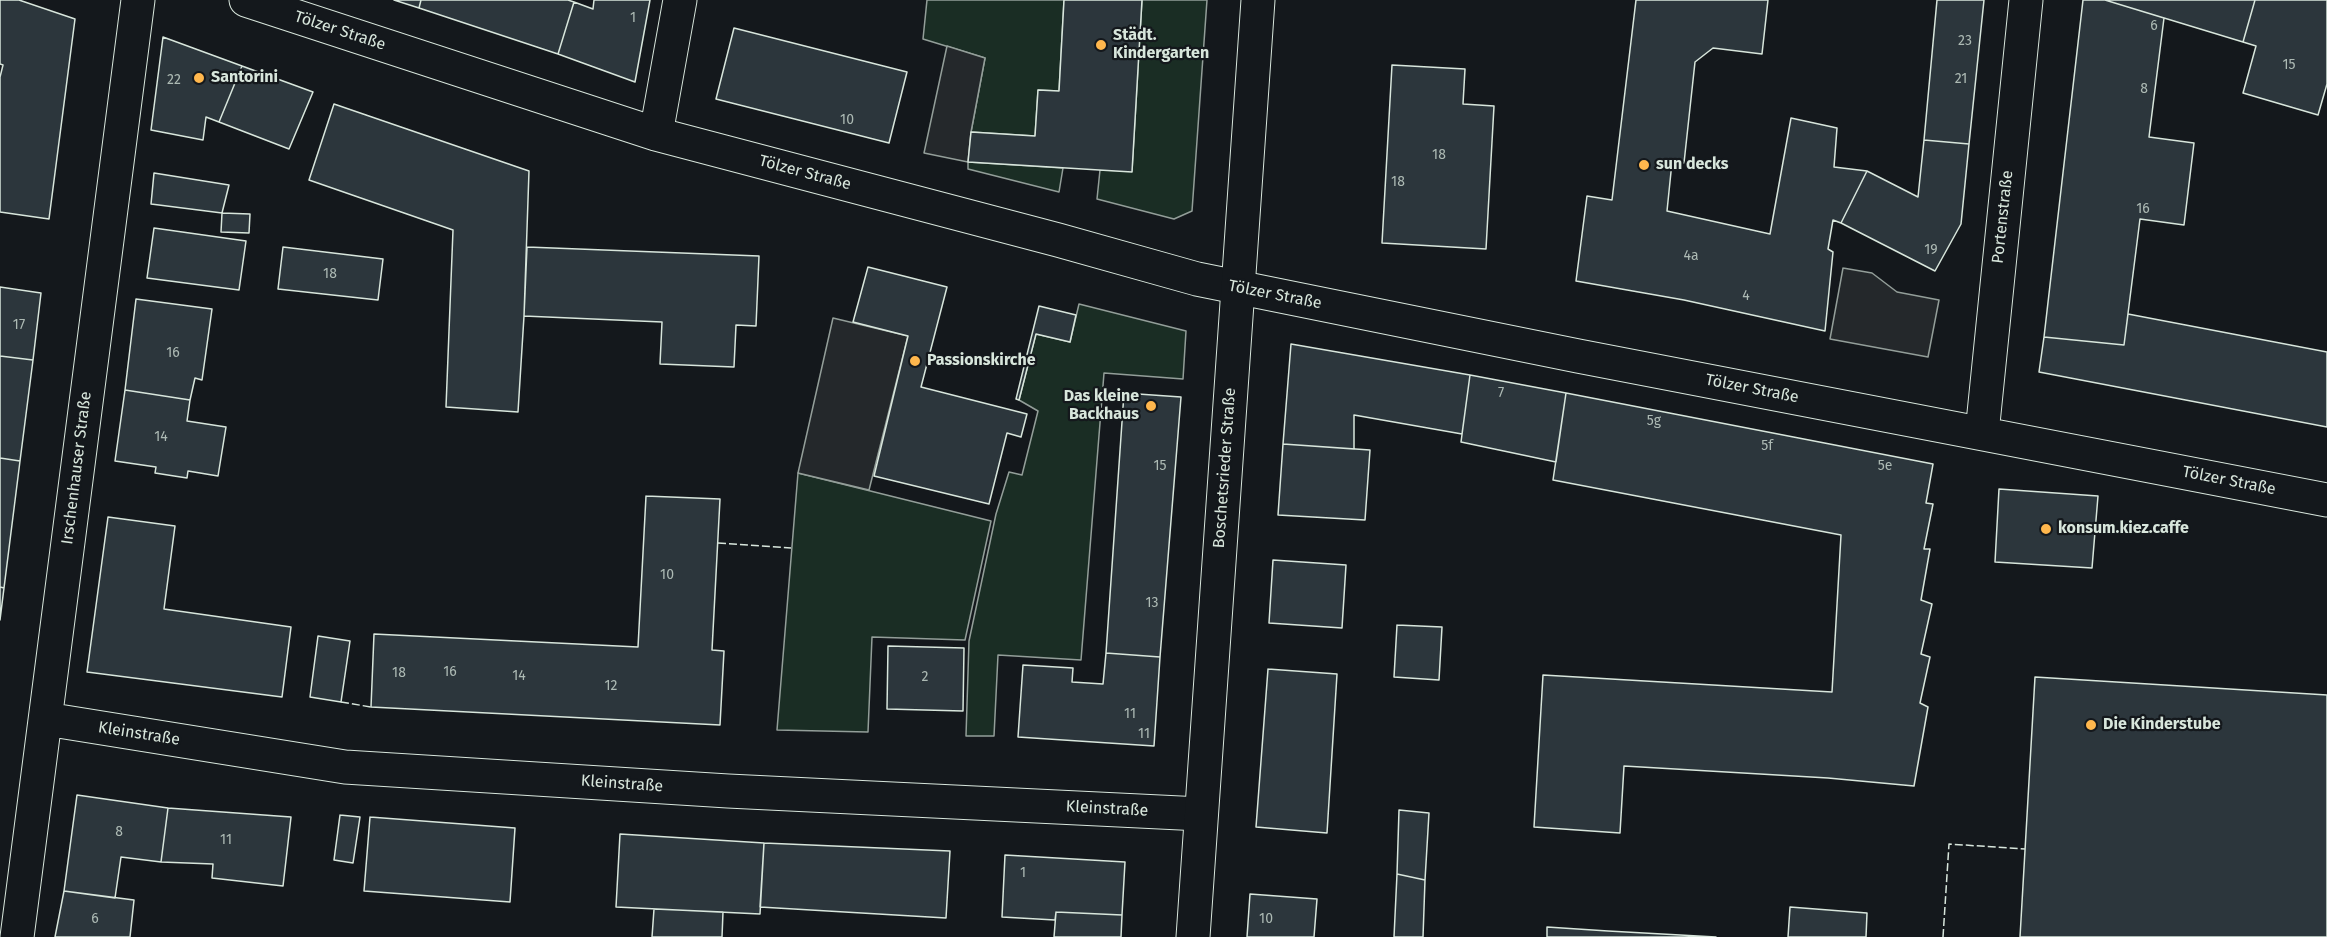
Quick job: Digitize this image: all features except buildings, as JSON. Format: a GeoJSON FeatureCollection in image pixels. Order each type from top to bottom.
{"type":"FeatureCollection","features":[{"type":"Feature","properties":{"kind":"street","name":"Irschenhauser Straße"},"geometry":{"type":"LineString","coordinates":[[17,937],[138,0]]}},
{"type":"Feature","properties":{"kind":"street"},"geometry":{"type":"LineString","coordinates":[[656,134],[680,0]]}},
{"type":"Feature","properties":{"kind":"street","name":"Boschetsrieder Straße"},"geometry":{"type":"LineString","coordinates":[[1193,937],[1258,0]]}},
{"type":"Feature","properties":{"kind":"street","name":"Portenstraße"},"geometry":{"type":"LineString","coordinates":[[1982,433],[2026,0]]}},
{"type":"Feature","properties":{"kind":"street","name":"Tölzer Straße"},"geometry":{"type":"LineString","coordinates":[[264,3],[656,134],[1197,279],[1590,358],[2327,500]]}},
{"type":"Feature","properties":{"kind":"street","name":"Kleinstraße"},"geometry":{"type":"LineString","coordinates":[[46,719],[345,767],[728,791],[1201,814]]}},
{"type":"Feature","properties":{"kind":"green space"},"geometry":{"type":"Polygon","coordinates":[[[927,0],[1064,0],[1059,91],[1038,90],[1035,136],[971,132],[985,58],[923,39],[927,0]]]}},
{"type":"Feature","properties":{"kind":"green space"},"geometry":{"type":"Polygon","coordinates":[[[1142,0],[1207,0],[1192,211],[1174,219],[1097,199],[1100,170],[1132,171],[1142,0]]]}},
{"type":"Feature","properties":{"kind":"green space"},"geometry":{"type":"Polygon","coordinates":[[[968,162],[1063,168],[1059,192],[968,169],[968,162]]]}},
{"type":"Feature","properties":{"kind":"green space"},"geometry":{"type":"Polygon","coordinates":[[[1079,304],[1186,331],[1183,379],[1104,373],[1081,660],[998,655],[994,736],[966,736],[969,641],[996,514],[1009,472],[1022,475],[1038,411],[1019,400],[1036,334],[1070,342],[1079,304]]]}},
{"type":"Feature","properties":{"kind":"green space"},"geometry":{"type":"Polygon","coordinates":[[[798,473],[991,521],[965,640],[872,637],[868,732],[777,730],[798,473]]]}},
{"type":"Feature","properties":{"kind":"shaded area"},"geometry":{"type":"Polygon","coordinates":[[[947,46],[985,58],[971,132],[968,162],[924,153],[947,46]]]}},
{"type":"Feature","properties":{"kind":"shaded area"},"geometry":{"type":"Polygon","coordinates":[[[1843,268],[1872,273],[1897,292],[1939,300],[1928,357],[1830,339],[1843,268]]]}},
{"type":"Feature","properties":{"kind":"shaded area"},"geometry":{"type":"Polygon","coordinates":[[[833,318],[908,336],[869,490],[798,473],[833,318]]]}},
{"type":"Feature","properties":{"kind":"fence"},"geometry":{"type":"LineString","coordinates":[[718,543],[791,548]]}},
{"type":"Feature","properties":{"kind":"fence"},"geometry":{"type":"LineString","coordinates":[[341,702],[371,707]]}},
{"type":"Feature","properties":{"kind":"fence"},"geometry":{"type":"LineString","coordinates":[[1943,937],[1949,844],[2025,849]]}},
{"type":"Feature","properties":{"kind":"place","name":"Städt. Kindergarten"},"geometry":{"type":"Point","coordinates":[1101,45]}},
{"type":"Feature","properties":{"kind":"place","name":"Santorini"},"geometry":{"type":"Point","coordinates":[199,78]}},
{"type":"Feature","properties":{"kind":"place","name":"sun decks"},"geometry":{"type":"Point","coordinates":[1644,165]}},
{"type":"Feature","properties":{"kind":"place","name":"Passionskirche"},"geometry":{"type":"Point","coordinates":[915,361]}},
{"type":"Feature","properties":{"kind":"place","name":"Das kleine Backhaus"},"geometry":{"type":"Point","coordinates":[1151,406]}},
{"type":"Feature","properties":{"kind":"place","name":"konsum.kiez.caffe"},"geometry":{"type":"Point","coordinates":[2046,529]}},
{"type":"Feature","properties":{"kind":"place","name":"Die Kinderstube"},"geometry":{"type":"Point","coordinates":[2091,725]}}]}
